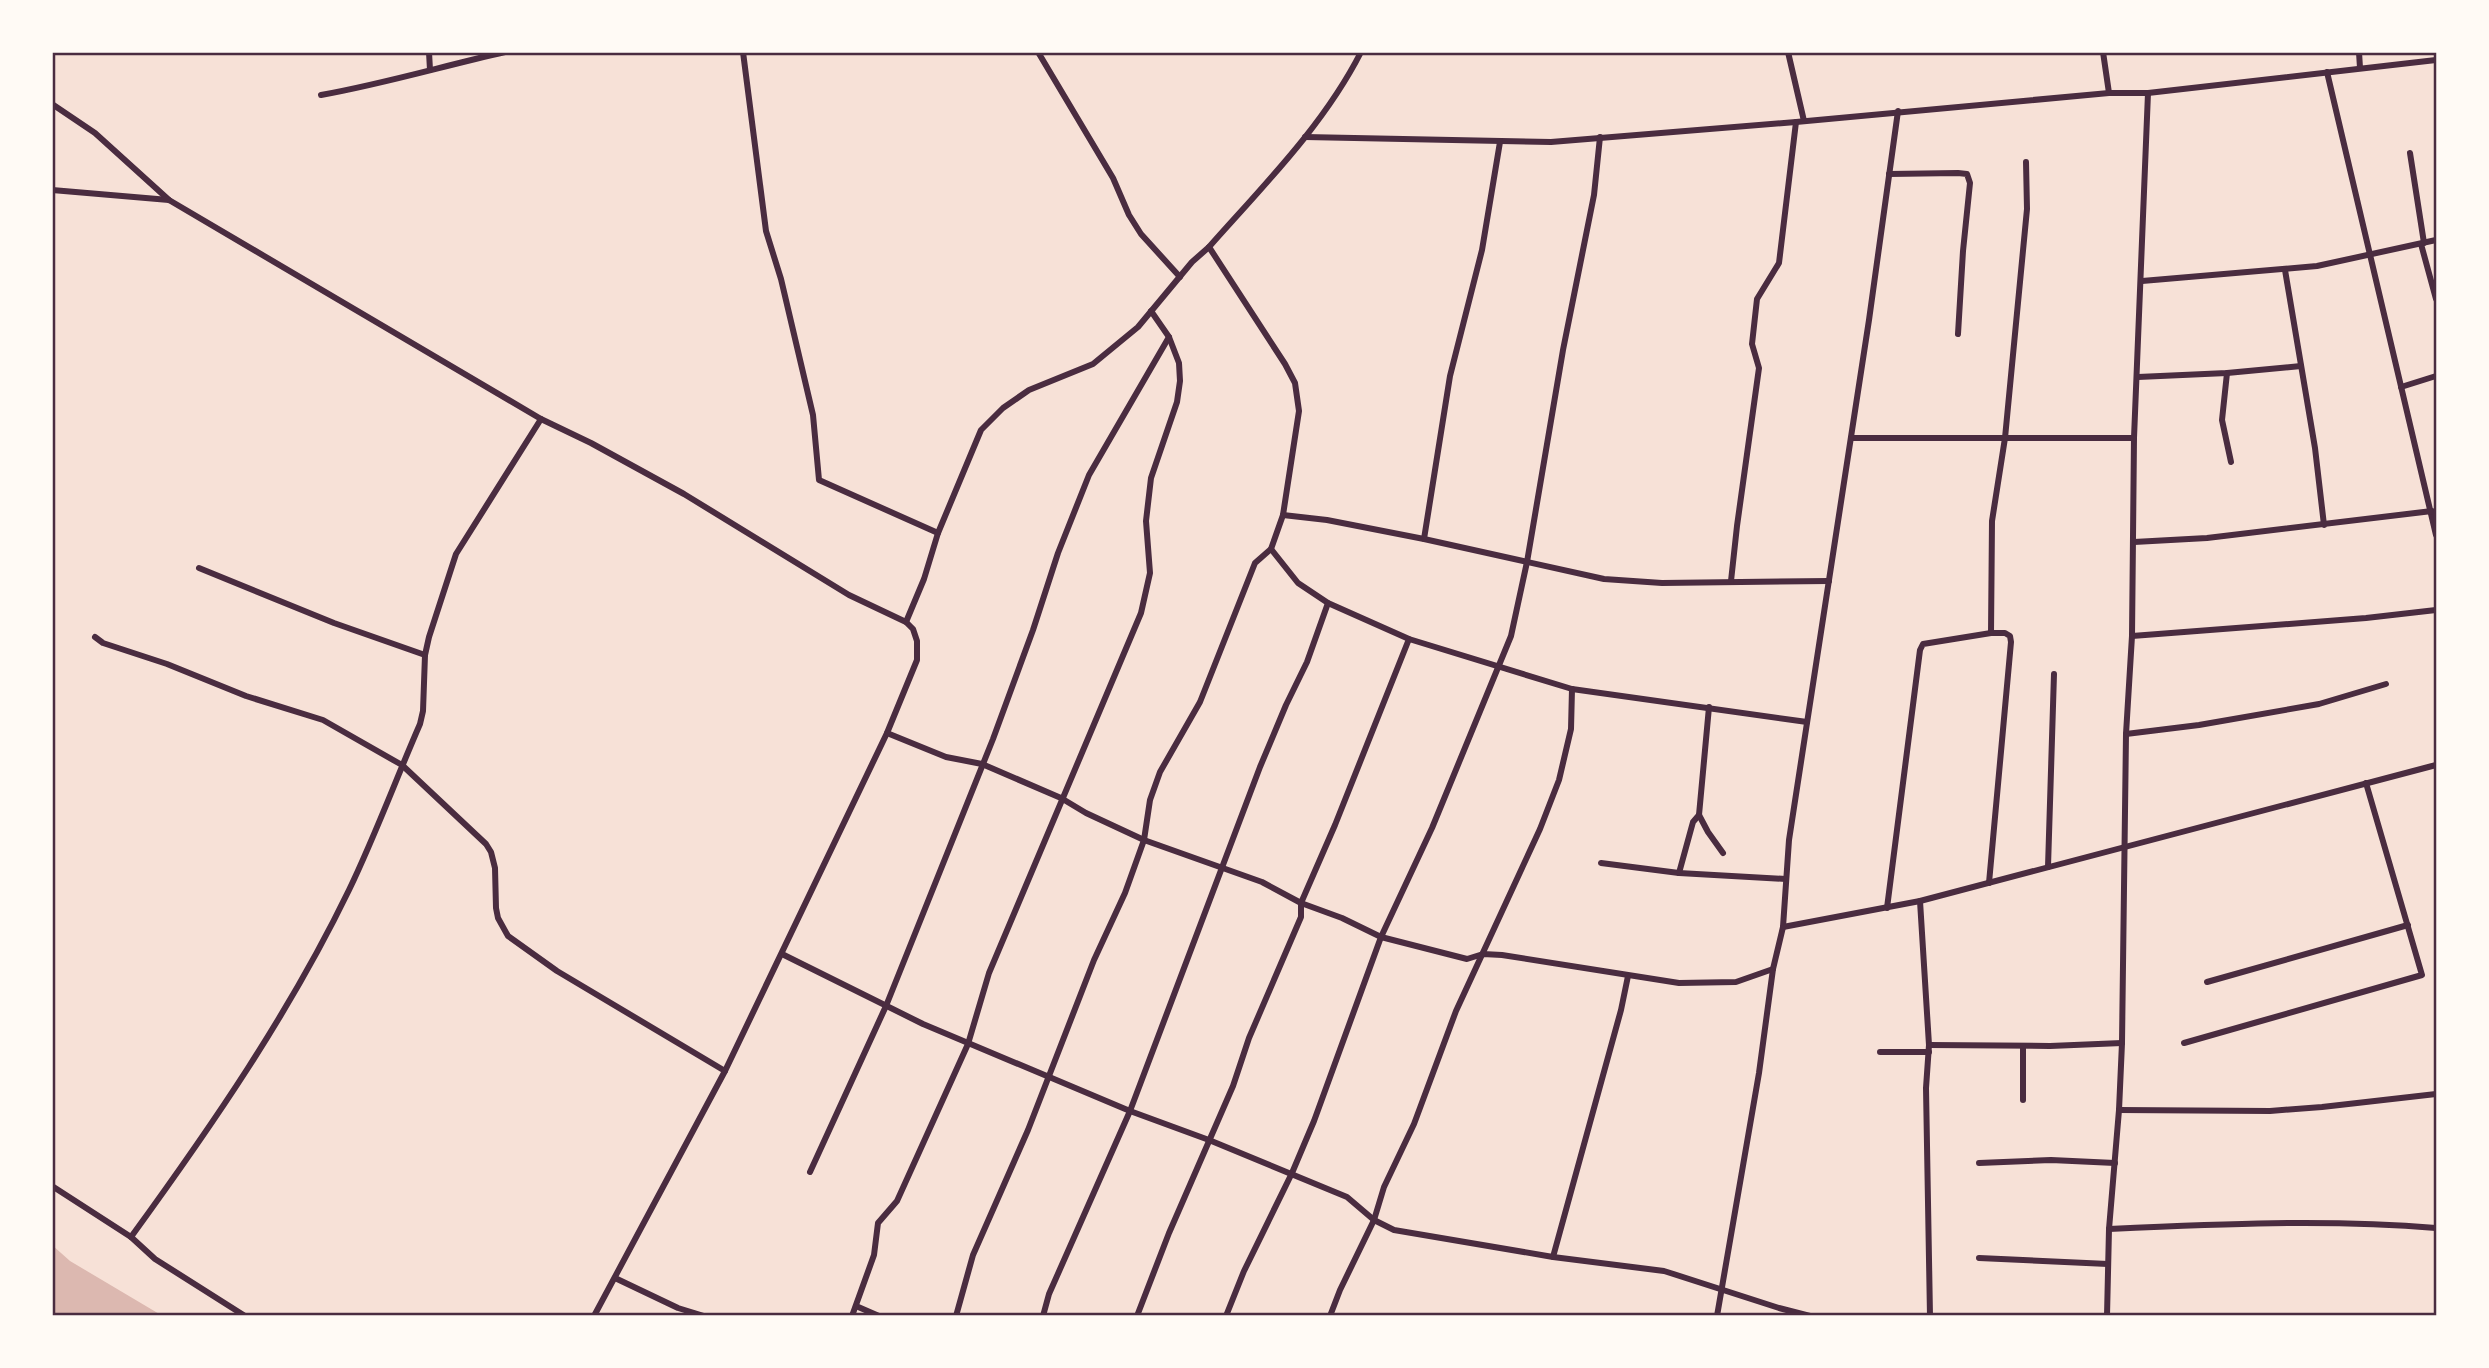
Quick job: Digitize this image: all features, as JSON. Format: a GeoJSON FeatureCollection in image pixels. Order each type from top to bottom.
{"type":"FeatureCollection","features":[{"type":"Feature","properties":{"kind":"street"},"geometry":{"type":"LineString","coordinates":[[429,52],[430,70]]}},
{"type":"Feature","properties":{"kind":"street"},"geometry":{"type":"LineString","coordinates":[[321,95],[381,84],[505,52]]}},
{"type":"Feature","properties":{"kind":"street"},"geometry":{"type":"LineString","coordinates":[[743,52],[766,231],[781,279],[813,415],[819,480],[939,533]]}},
{"type":"Feature","properties":{"kind":"street"},"geometry":{"type":"LineString","coordinates":[[1038,52],[1113,178],[1129,215],[1141,234],[1180,277]]}},
{"type":"Feature","properties":{"kind":"street"},"geometry":{"type":"LineString","coordinates":[[906,622],[975,441],[992,418],[1028,390],[1093,363],[1138,327],[1305,137],[1346,82],[1361,52]]}},
{"type":"Feature","properties":{"kind":"street"},"geometry":{"type":"LineString","coordinates":[[1731,581],[1759,368],[1752,344],[1757,299],[1779,263],[1800,122],[1788,52]]}},
{"type":"Feature","properties":{"kind":"street"},"geometry":{"type":"LineString","coordinates":[[2103,52],[2109,93]]}},
{"type":"Feature","properties":{"kind":"street"},"geometry":{"type":"LineString","coordinates":[[2359,52],[2360,68]]}},
{"type":"Feature","properties":{"kind":"street"},"geometry":{"type":"LineString","coordinates":[[1305,137],[1551,142],[2109,93],[2148,93],[2437,60]]}},
{"type":"Feature","properties":{"kind":"street"},"geometry":{"type":"LineString","coordinates":[[2327,72],[2437,535]]}},
{"type":"Feature","properties":{"kind":"street"},"geometry":{"type":"LineString","coordinates":[[2107,1315],[2109,1229],[2122,1043],[2126,734],[2133,636],[2134,438],[2148,93]]}},
{"type":"Feature","properties":{"kind":"street"},"geometry":{"type":"LineString","coordinates":[[52,104],[95,133],[169,201],[541,419],[684,494],[849,595],[906,622],[913,629],[918,660],[887,733],[725,1072],[594,1315]]}},
{"type":"Feature","properties":{"kind":"street"},"geometry":{"type":"LineString","coordinates":[[1717,1315],[1757,1083],[1773,969],[1783,927],[1789,840],[1898,111]]}},
{"type":"Feature","properties":{"kind":"street"},"geometry":{"type":"LineString","coordinates":[[1226,1315],[1244,1271],[1292,1173],[1338,1060],[1381,937],[1432,828],[1511,636],[1594,195],[1600,137]]}},
{"type":"Feature","properties":{"kind":"street"},"geometry":{"type":"LineString","coordinates":[[1424,539],[1450,376],[1482,250],[1500,142]]}},
{"type":"Feature","properties":{"kind":"street"},"geometry":{"type":"LineString","coordinates":[[2410,153],[2422,243],[2437,299]]}},
{"type":"Feature","properties":{"kind":"street"},"geometry":{"type":"LineString","coordinates":[[1991,633],[1992,521],[2005,438],[2027,209],[2026,162]]}},
{"type":"Feature","properties":{"kind":"street"},"geometry":{"type":"LineString","coordinates":[[1889,174],[1967,174],[1970,183],[1958,334]]}},
{"type":"Feature","properties":{"kind":"street"},"geometry":{"type":"LineString","coordinates":[[52,190],[169,201]]}},
{"type":"Feature","properties":{"kind":"street"},"geometry":{"type":"LineString","coordinates":[[2142,281],[2317,266],[2437,240]]}},
{"type":"Feature","properties":{"kind":"street"},"geometry":{"type":"LineString","coordinates":[[956,1315],[968,1268],[1028,1130],[1094,960],[1125,893],[1144,841],[1150,800],[1160,772],[1200,702],[1255,563],[1271,549],[1283,515],[1298,411],[1295,383],[1209,247]]}},
{"type":"Feature","properties":{"kind":"street"},"geometry":{"type":"LineString","coordinates":[[2285,270],[2324,524]]}},
{"type":"Feature","properties":{"kind":"street"},"geometry":{"type":"LineString","coordinates":[[852,1315],[874,1255],[878,1223],[897,1201],[968,1044],[989,973],[1141,613],[1150,573],[1146,521],[1151,478],[1177,402],[1180,381],[1178,363],[1169,337],[1151,311]]}},
{"type":"Feature","properties":{"kind":"street"},"geometry":{"type":"LineString","coordinates":[[810,1172],[886,1006],[1013,686],[1058,553],[1089,475],[1169,337]]}},
{"type":"Feature","properties":{"kind":"street"},"geometry":{"type":"LineString","coordinates":[[2137,377],[2301,366]]}},
{"type":"Feature","properties":{"kind":"street"},"geometry":{"type":"LineString","coordinates":[[2227,373],[2222,420],[2231,462]]}},
{"type":"Feature","properties":{"kind":"street"},"geometry":{"type":"LineString","coordinates":[[2402,387],[2437,376]]}},
{"type":"Feature","properties":{"kind":"street"},"geometry":{"type":"LineString","coordinates":[[131,1237],[214,1122],[284,1007],[349,888],[420,724],[425,655],[456,554],[541,419]]}},
{"type":"Feature","properties":{"kind":"street"},"geometry":{"type":"LineString","coordinates":[[1851,438],[2134,438]]}},
{"type":"Feature","properties":{"kind":"street"},"geometry":{"type":"LineString","coordinates":[[2134,542],[2207,538],[2432,511]]}},
{"type":"Feature","properties":{"kind":"street"},"geometry":{"type":"LineString","coordinates":[[1283,515],[1327,520],[1424,539],[1604,579],[1662,583],[1829,581]]}},
{"type":"Feature","properties":{"kind":"street"},"geometry":{"type":"LineString","coordinates":[[1271,549],[1298,583],[1328,603],[1409,639],[1572,689],[1807,722]]}},
{"type":"Feature","properties":{"kind":"street"},"geometry":{"type":"LineString","coordinates":[[199,569],[334,623],[425,655]]}},
{"type":"Feature","properties":{"kind":"street"},"geometry":{"type":"LineString","coordinates":[[1043,1315],[1054,1283],[1130,1111],[1260,767],[1307,662],[1328,603]]}},
{"type":"Feature","properties":{"kind":"street"},"geometry":{"type":"LineString","coordinates":[[2133,636],[2437,610]]}},
{"type":"Feature","properties":{"kind":"street"},"geometry":{"type":"LineString","coordinates":[[1887,908],[1920,650],[1923,644],[2005,633],[2010,636],[2011,642],[1989,883]]}},
{"type":"Feature","properties":{"kind":"street"},"geometry":{"type":"LineString","coordinates":[[95,637],[103,643],[167,664],[246,696],[323,720],[402,765],[486,844],[491,852],[495,868],[498,918],[508,936],[556,971],[725,1072]]}},
{"type":"Feature","properties":{"kind":"street"},"geometry":{"type":"LineString","coordinates":[[1138,1315],[1214,1124],[1233,1086],[1249,1038],[1301,916],[1301,903],[1409,639]]}},
{"type":"Feature","properties":{"kind":"street"},"geometry":{"type":"LineString","coordinates":[[2048,867],[2054,674]]}},
{"type":"Feature","properties":{"kind":"street"},"geometry":{"type":"LineString","coordinates":[[2126,734],[2199,725],[2319,704],[2386,684]]}},
{"type":"Feature","properties":{"kind":"street"},"geometry":{"type":"LineString","coordinates":[[1330,1315],[1339,1290],[1374,1220],[1384,1186],[1426,1094],[1456,1011],[1541,829],[1559,780],[1571,729],[1572,689]]}},
{"type":"Feature","properties":{"kind":"street"},"geometry":{"type":"LineString","coordinates":[[1709,707],[1699,815],[1707,832],[1723,853]]}},
{"type":"Feature","properties":{"kind":"street"},"geometry":{"type":"LineString","coordinates":[[887,733],[946,757],[982,764],[1061,799],[1144,841],[1224,867],[1381,937],[1467,959],[1483,954],[1679,983],[1736,982],[1773,969]]}},
{"type":"Feature","properties":{"kind":"street"},"geometry":{"type":"LineString","coordinates":[[1783,927],[1920,901],[2437,765]]}},
{"type":"Feature","properties":{"kind":"street"},"geometry":{"type":"LineString","coordinates":[[2184,1043],[2422,975],[2366,783]]}},
{"type":"Feature","properties":{"kind":"street"},"geometry":{"type":"LineString","coordinates":[[1679,873],[1693,822],[1699,815]]}},
{"type":"Feature","properties":{"kind":"street"},"geometry":{"type":"LineString","coordinates":[[1601,863],[1679,873],[1786,879]]}},
{"type":"Feature","properties":{"kind":"street"},"geometry":{"type":"LineString","coordinates":[[1920,901],[1929,1049],[1926,1099],[1930,1315]]}},
{"type":"Feature","properties":{"kind":"street"},"geometry":{"type":"LineString","coordinates":[[2207,982],[2407,925]]}},
{"type":"Feature","properties":{"kind":"street"},"geometry":{"type":"LineString","coordinates":[[782,954],[968,1044],[1347,1197],[1382,1226],[1411,1234],[1553,1257],[1664,1271],[1720,1290],[1811,1315]]}},
{"type":"Feature","properties":{"kind":"street"},"geometry":{"type":"LineString","coordinates":[[1553,1257],[1628,976]]}},
{"type":"Feature","properties":{"kind":"street"},"geometry":{"type":"LineString","coordinates":[[1880,1052],[2122,1043]]}},
{"type":"Feature","properties":{"kind":"street"},"geometry":{"type":"LineString","coordinates":[[2023,1046],[2023,1100]]}},
{"type":"Feature","properties":{"kind":"street"},"geometry":{"type":"LineString","coordinates":[[2119,1110],[2270,1111],[2437,1094]]}},
{"type":"Feature","properties":{"kind":"street"},"geometry":{"type":"LineString","coordinates":[[1979,1163],[2051,1160],[2115,1163]]}},
{"type":"Feature","properties":{"kind":"street"},"geometry":{"type":"LineString","coordinates":[[52,1186],[131,1237],[155,1259],[245,1315]]}},
{"type":"Feature","properties":{"kind":"street"},"geometry":{"type":"LineString","coordinates":[[2109,1229],[2225,1224],[2390,1224],[2437,1228]]}},
{"type":"Feature","properties":{"kind":"street"},"geometry":{"type":"LineString","coordinates":[[1979,1258],[2108,1264]]}},
{"type":"Feature","properties":{"kind":"street"},"geometry":{"type":"LineString","coordinates":[[615,1278],[678,1308],[704,1315]]}},
{"type":"Feature","properties":{"kind":"street"},"geometry":{"type":"LineString","coordinates":[[856,1306],[879,1315]]}},
{"type":"Feature","properties":{"kind":"shaded area"},"geometry":{"type":"Polygon","coordinates":[[[52,1245],[70,1261],[161,1315],[53,1315],[52,1245]]]}}]}
